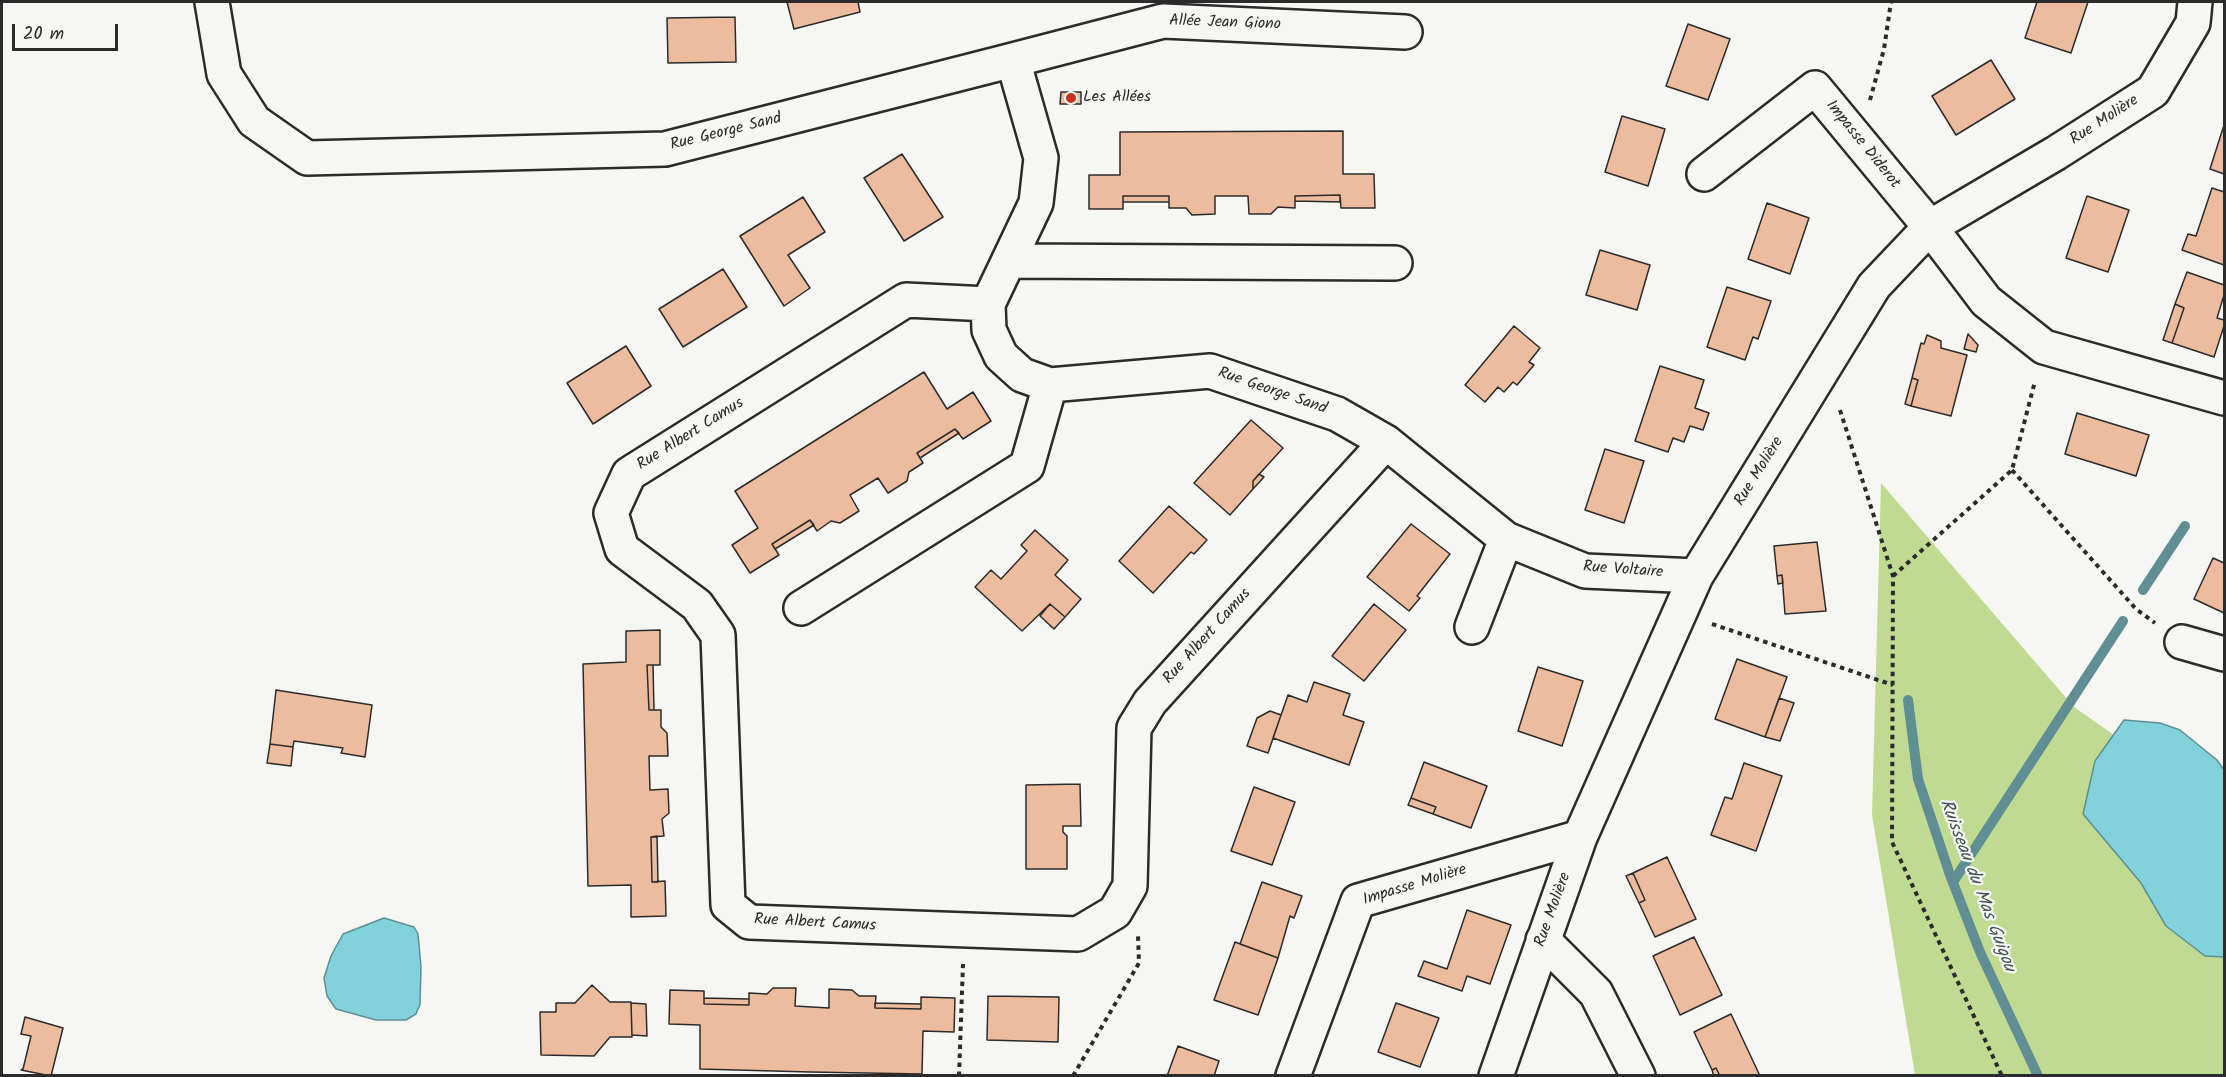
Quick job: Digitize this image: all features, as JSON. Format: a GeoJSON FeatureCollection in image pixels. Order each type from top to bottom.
{"type":"FeatureCollection","features":[{"type":"Feature","properties":{"kind":"street","name":"Rue George Sand"},"geometry":{"type":"LineString","coordinates":[[212,2],[224,74],[254,121],[307,158],[665,149],[1013,60]]}},
{"type":"Feature","properties":{"kind":"street","name":"Rue Molière"},"geometry":{"type":"LineString","coordinates":[[1496,1076],[1580,837],[1696,576],[1874,286],[1930,227],[2056,153],[2153,91],[2193,23],[2195,2]]}},
{"type":"Feature","properties":{"kind":"street","name":"Allée Jean Giono"},"geometry":{"type":"LineString","coordinates":[[1013,60],[1163,21],[1405,32]]}},
{"type":"Feature","properties":{"kind":"street"},"geometry":{"type":"LineString","coordinates":[[988,304],[1036,203],[1041,158],[1013,60]]}},
{"type":"Feature","properties":{"kind":"street","name":"Impasse Diderot"},"geometry":{"type":"LineString","coordinates":[[1704,174],[1815,88],[1930,227],[1986,301],[2044,346]]}},
{"type":"Feature","properties":{"kind":"street"},"geometry":{"type":"LineString","coordinates":[[1010,261],[1395,263]]}},
{"type":"Feature","properties":{"kind":"street","name":"Rue Albert Camus"},"geometry":{"type":"LineString","coordinates":[[988,304],[906,300],[629,474],[611,513],[622,549],[697,604],[718,635],[728,905],[749,922],[1078,934],[1115,912],[1130,886],[1134,728],[1150,702],[1386,442]]}},
{"type":"Feature","properties":{"kind":"street","name":"Rue George Sand"},"geometry":{"type":"LineString","coordinates":[[988,304],[989,330],[1001,356],[1022,375],[1050,385],[1210,371],[1337,414],[1386,442],[1506,539]]}},
{"type":"Feature","properties":{"kind":"street"},"geometry":{"type":"LineString","coordinates":[[2044,346],[2224,398]]}},
{"type":"Feature","properties":{"kind":"street"},"geometry":{"type":"LineString","coordinates":[[801,608],[1027,466],[1050,385]]}},
{"type":"Feature","properties":{"kind":"street"},"geometry":{"type":"LineString","coordinates":[[1472,627],[1506,539]]}},
{"type":"Feature","properties":{"kind":"street","name":"Rue Voltaire"},"geometry":{"type":"LineString","coordinates":[[1506,539],[1585,571],[1696,576]]}},
{"type":"Feature","properties":{"kind":"street"},"geometry":{"type":"LineString","coordinates":[[2182,642],[2224,654]]}},
{"type":"Feature","properties":{"kind":"street","name":"Impasse Molière"},"geometry":{"type":"LineString","coordinates":[[1293,1076],[1358,901],[1580,837]]}},
{"type":"Feature","properties":{"kind":"street"},"geometry":{"type":"LineString","coordinates":[[1543,940],[1596,993],[1638,1076]]}},
{"type":"Feature","properties":{"kind":"path"},"geometry":{"type":"LineString","coordinates":[[1859,141],[1884,49],[1891,2]]}},
{"type":"Feature","properties":{"kind":"path"},"geometry":{"type":"LineString","coordinates":[[1893,576],[2012,470],[2044,346]]}},
{"type":"Feature","properties":{"kind":"path"},"geometry":{"type":"LineString","coordinates":[[1826,365],[1893,576],[1892,842],[2002,1076]]}},
{"type":"Feature","properties":{"kind":"path"},"geometry":{"type":"LineString","coordinates":[[2012,470],[2136,609],[2182,642]]}},
{"type":"Feature","properties":{"kind":"path"},"geometry":{"type":"LineString","coordinates":[[1680,613],[1893,685]]}},
{"type":"Feature","properties":{"kind":"path"},"geometry":{"type":"LineString","coordinates":[[1073,1076],[1139,963],[1138,936],[1115,912]]}},
{"type":"Feature","properties":{"kind":"path"},"geometry":{"type":"LineString","coordinates":[[959,1076],[965,930]]}},
{"type":"Feature","properties":{"kind":"green space"},"geometry":{"type":"Polygon","coordinates":[[[1881,483],[2074,707],[2224,812],[2224,1075],[1915,1075],[1872,815],[1881,483]]]}},
{"type":"Feature","properties":{"kind":"water"},"geometry":{"type":"Polygon","coordinates":[[[2124,720],[2160,723],[2180,730],[2217,760],[2224,770],[2224,957],[2205,956],[2166,926],[2141,883],[2083,814],[2095,761],[2124,720]]]}},
{"type":"Feature","properties":{"kind":"water"},"geometry":{"type":"Polygon","coordinates":[[[384,918],[414,927],[418,934],[421,967],[420,1004],[416,1014],[406,1020],[376,1020],[336,1009],[327,996],[324,978],[331,956],[343,934],[384,918]]]}},
{"type":"Feature","properties":{"kind":"building"},"geometry":{"type":"Polygon","coordinates":[[[787,2],[858,2],[860,12],[794,29],[787,2]]]}},
{"type":"Feature","properties":{"kind":"building"},"geometry":{"type":"Polygon","coordinates":[[[2037,2],[2088,2],[2071,53],[2025,38],[2037,2]]]}},
{"type":"Feature","properties":{"kind":"building"},"geometry":{"type":"Polygon","coordinates":[[[735,17],[736,62],[668,63],[667,18],[735,17]]]}},
{"type":"Feature","properties":{"kind":"building"},"geometry":{"type":"Polygon","coordinates":[[[1688,24],[1730,39],[1708,100],[1666,86],[1688,24]]]}},
{"type":"Feature","properties":{"kind":"building"},"geometry":{"type":"Polygon","coordinates":[[[1991,60],[2015,99],[1956,135],[1932,96],[1991,60]]]}},
{"type":"Feature","properties":{"kind":"building","name":"Les Allées"},"geometry":{"type":"Polygon","coordinates":[[[1061,92],[1081,92],[1081,104],[1060,104],[1061,92]]]}},
{"type":"Feature","properties":{"kind":"building"},"geometry":{"type":"Polygon","coordinates":[[[1622,116],[1665,129],[1648,186],[1605,172],[1622,116]]]}},
{"type":"Feature","properties":{"kind":"building"},"geometry":{"type":"Polygon","coordinates":[[[2224,125],[2224,174],[2210,169],[2224,125]]]}},
{"type":"Feature","properties":{"kind":"building"},"geometry":{"type":"Polygon","coordinates":[[[1343,131],[1343,174],[1374,174],[1375,208],[1341,208],[1340,195],[1295,196],[1295,208],[1278,207],[1271,214],[1249,214],[1248,196],[1215,196],[1215,214],[1192,215],[1186,208],[1169,208],[1169,196],[1123,196],[1123,209],[1089,209],[1089,175],[1120,175],[1120,132],[1343,131]]]}},
{"type":"Feature","properties":{"kind":"building"},"geometry":{"type":"Polygon","coordinates":[[[902,154],[943,217],[904,241],[864,178],[902,154]]]}},
{"type":"Feature","properties":{"kind":"building"},"geometry":{"type":"Polygon","coordinates":[[[2212,188],[2224,192],[2224,265],[2182,250],[2188,234],[2196,236],[2212,188]]]}},
{"type":"Feature","properties":{"kind":"building"},"geometry":{"type":"Polygon","coordinates":[[[1340,195],[1340,202],[1295,201],[1295,196],[1340,195]]]}},
{"type":"Feature","properties":{"kind":"building"},"geometry":{"type":"Polygon","coordinates":[[[1123,196],[1169,196],[1169,202],[1123,202],[1123,196]]]}},
{"type":"Feature","properties":{"kind":"building"},"geometry":{"type":"Polygon","coordinates":[[[2087,196],[2129,210],[2108,272],[2066,258],[2087,196]]]}},
{"type":"Feature","properties":{"kind":"building"},"geometry":{"type":"Polygon","coordinates":[[[803,197],[825,232],[788,255],[810,288],[784,306],[740,236],[803,197]]]}},
{"type":"Feature","properties":{"kind":"building"},"geometry":{"type":"Polygon","coordinates":[[[1767,203],[1809,218],[1790,274],[1748,259],[1767,203]]]}},
{"type":"Feature","properties":{"kind":"building"},"geometry":{"type":"Polygon","coordinates":[[[1600,250],[1650,265],[1637,310],[1586,295],[1600,250]]]}},
{"type":"Feature","properties":{"kind":"building"},"geometry":{"type":"Polygon","coordinates":[[[723,269],[747,307],[683,347],[659,309],[723,269]]]}},
{"type":"Feature","properties":{"kind":"building"},"geometry":{"type":"Polygon","coordinates":[[[2187,272],[2224,285],[2224,295],[2217,318],[2224,320],[2224,326],[2214,357],[2172,343],[2184,308],[2175,304],[2187,272]]]}},
{"type":"Feature","properties":{"kind":"building"},"geometry":{"type":"Polygon","coordinates":[[[1727,287],[1771,301],[1758,339],[1753,337],[1745,360],[1707,347],[1727,287]]]}},
{"type":"Feature","properties":{"kind":"building"},"geometry":{"type":"Polygon","coordinates":[[[2175,304],[2184,308],[2172,343],[2163,340],[2175,304]]]}},
{"type":"Feature","properties":{"kind":"building"},"geometry":{"type":"Polygon","coordinates":[[[1514,326],[1540,348],[1529,362],[1534,365],[1517,385],[1513,382],[1504,392],[1498,387],[1485,402],[1465,385],[1514,326]]]}},
{"type":"Feature","properties":{"kind":"building"},"geometry":{"type":"Polygon","coordinates":[[[1968,334],[1978,345],[1976,352],[1964,349],[1968,334]]]}},
{"type":"Feature","properties":{"kind":"building"},"geometry":{"type":"Polygon","coordinates":[[[1927,335],[1941,341],[1941,348],[1967,355],[1951,416],[1911,406],[1918,380],[1912,378],[1921,343],[1924,344],[1927,335]]]}},
{"type":"Feature","properties":{"kind":"building"},"geometry":{"type":"Polygon","coordinates":[[[626,346],[651,386],[593,424],[567,383],[626,346]]]}},
{"type":"Feature","properties":{"kind":"building"},"geometry":{"type":"Polygon","coordinates":[[[1660,366],[1704,380],[1695,408],[1709,413],[1703,430],[1690,426],[1684,442],[1673,438],[1668,452],[1635,441],[1660,366]]]}},
{"type":"Feature","properties":{"kind":"building"},"geometry":{"type":"Polygon","coordinates":[[[924,372],[947,409],[973,392],[991,421],[963,439],[955,429],[917,453],[923,463],[909,472],[907,481],[888,493],[878,478],[850,495],[859,511],[840,523],[831,521],[817,531],[810,520],[772,544],[779,555],[750,573],[732,545],[758,528],[735,491],[924,372]]]}},
{"type":"Feature","properties":{"kind":"building"},"geometry":{"type":"Polygon","coordinates":[[[1912,378],[1918,380],[1911,406],[1905,404],[1912,378]]]}},
{"type":"Feature","properties":{"kind":"building"},"geometry":{"type":"Polygon","coordinates":[[[2077,413],[2149,435],[2136,476],[2065,454],[2077,413]]]}},
{"type":"Feature","properties":{"kind":"building"},"geometry":{"type":"Polygon","coordinates":[[[1251,420],[1283,448],[1253,481],[1253,489],[1230,515],[1194,483],[1251,420]]]}},
{"type":"Feature","properties":{"kind":"building"},"geometry":{"type":"Polygon","coordinates":[[[955,429],[959,433],[920,458],[917,453],[955,429]]]}},
{"type":"Feature","properties":{"kind":"building"},"geometry":{"type":"Polygon","coordinates":[[[1605,449],[1644,461],[1624,523],[1585,510],[1605,449]]]}},
{"type":"Feature","properties":{"kind":"building"},"geometry":{"type":"Polygon","coordinates":[[[1259,474],[1264,477],[1253,489],[1253,481],[1259,474]]]}},
{"type":"Feature","properties":{"kind":"building"},"geometry":{"type":"Polygon","coordinates":[[[1169,506],[1207,540],[1194,554],[1191,552],[1153,593],[1119,561],[1169,506]]]}},
{"type":"Feature","properties":{"kind":"building"},"geometry":{"type":"Polygon","coordinates":[[[810,520],[814,525],[775,549],[772,544],[810,520]]]}},
{"type":"Feature","properties":{"kind":"building"},"geometry":{"type":"Polygon","coordinates":[[[1411,524],[1450,554],[1417,596],[1420,598],[1409,611],[1367,577],[1411,524]]]}},
{"type":"Feature","properties":{"kind":"building"},"geometry":{"type":"Polygon","coordinates":[[[1035,530],[1068,560],[1055,575],[1081,599],[1065,617],[1050,604],[1022,631],[975,587],[991,570],[1001,579],[1027,551],[1021,545],[1035,530]]]}},
{"type":"Feature","properties":{"kind":"building"},"geometry":{"type":"Polygon","coordinates":[[[1817,542],[1826,611],[1785,614],[1782,575],[1777,576],[1774,546],[1817,542]]]}},
{"type":"Feature","properties":{"kind":"building"},"geometry":{"type":"Polygon","coordinates":[[[2213,558],[2224,563],[2224,613],[2194,599],[2213,558]]]}},
{"type":"Feature","properties":{"kind":"building"},"geometry":{"type":"Polygon","coordinates":[[[1782,575],[1783,583],[1778,584],[1777,576],[1782,575]]]}},
{"type":"Feature","properties":{"kind":"building"},"geometry":{"type":"Polygon","coordinates":[[[1050,604],[1065,617],[1054,629],[1040,616],[1050,604]]]}},
{"type":"Feature","properties":{"kind":"building"},"geometry":{"type":"Polygon","coordinates":[[[1374,604],[1406,630],[1364,681],[1332,656],[1374,604]]]}},
{"type":"Feature","properties":{"kind":"building"},"geometry":{"type":"Polygon","coordinates":[[[660,630],[660,665],[647,665],[649,710],[661,710],[661,727],[667,733],[668,756],[649,756],[650,790],[668,789],[669,813],[662,819],[664,836],[651,837],[652,882],[665,881],[666,916],[631,917],[631,885],[588,886],[583,664],[626,662],[626,631],[660,630]]]}},
{"type":"Feature","properties":{"kind":"building"},"geometry":{"type":"Polygon","coordinates":[[[1737,659],[1787,677],[1765,737],[1715,719],[1737,659]]]}},
{"type":"Feature","properties":{"kind":"building"},"geometry":{"type":"Polygon","coordinates":[[[647,665],[653,665],[654,710],[649,710],[647,665]]]}},
{"type":"Feature","properties":{"kind":"building"},"geometry":{"type":"Polygon","coordinates":[[[1538,667],[1583,681],[1562,746],[1518,731],[1538,667]]]}},
{"type":"Feature","properties":{"kind":"building"},"geometry":{"type":"Polygon","coordinates":[[[1314,682],[1350,694],[1343,715],[1364,722],[1349,765],[1273,738],[1288,695],[1307,702],[1314,682]]]}},
{"type":"Feature","properties":{"kind":"building"},"geometry":{"type":"Polygon","coordinates":[[[276,690],[372,705],[365,757],[341,753],[343,748],[294,741],[293,747],[270,744],[276,690]]]}},
{"type":"Feature","properties":{"kind":"building"},"geometry":{"type":"Polygon","coordinates":[[[1779,698],[1794,703],[1780,741],[1765,737],[1779,698]]]}},
{"type":"Feature","properties":{"kind":"building"},"geometry":{"type":"Polygon","coordinates":[[[1270,711],[1281,715],[1268,753],[1247,746],[1257,718],[1270,711]]]}},
{"type":"Feature","properties":{"kind":"building"},"geometry":{"type":"Polygon","coordinates":[[[270,744],[293,747],[291,766],[267,763],[270,744]]]}},
{"type":"Feature","properties":{"kind":"building"},"geometry":{"type":"Polygon","coordinates":[[[1424,762],[1487,786],[1471,828],[1433,814],[1436,807],[1411,798],[1424,762]]]}},
{"type":"Feature","properties":{"kind":"building"},"geometry":{"type":"Polygon","coordinates":[[[1744,763],[1782,776],[1756,851],[1711,835],[1725,797],[1732,799],[1744,763]]]}},
{"type":"Feature","properties":{"kind":"building"},"geometry":{"type":"Polygon","coordinates":[[[1080,784],[1081,826],[1063,826],[1063,832],[1067,836],[1067,869],[1026,869],[1026,785],[1080,784]]]}},
{"type":"Feature","properties":{"kind":"building"},"geometry":{"type":"Polygon","coordinates":[[[1254,787],[1295,802],[1272,865],[1231,851],[1254,787]]]}},
{"type":"Feature","properties":{"kind":"building"},"geometry":{"type":"Polygon","coordinates":[[[1411,798],[1436,807],[1433,814],[1408,805],[1411,798]]]}},
{"type":"Feature","properties":{"kind":"building"},"geometry":{"type":"Polygon","coordinates":[[[657,836],[658,882],[652,882],[651,837],[657,836]]]}},
{"type":"Feature","properties":{"kind":"building"},"geometry":{"type":"Polygon","coordinates":[[[1667,857],[1696,919],[1655,937],[1639,903],[1645,900],[1633,873],[1667,857]]]}},
{"type":"Feature","properties":{"kind":"building"},"geometry":{"type":"Polygon","coordinates":[[[1633,873],[1645,900],[1639,903],[1626,876],[1633,873]]]}},
{"type":"Feature","properties":{"kind":"building"},"geometry":{"type":"Polygon","coordinates":[[[1262,882],[1302,896],[1294,918],[1290,916],[1278,958],[1240,944],[1262,882]]]}},
{"type":"Feature","properties":{"kind":"building"},"geometry":{"type":"Polygon","coordinates":[[[1467,910],[1511,925],[1490,984],[1467,976],[1462,991],[1418,976],[1424,961],[1447,969],[1467,910]]]}},
{"type":"Feature","properties":{"kind":"building"},"geometry":{"type":"Polygon","coordinates":[[[1694,937],[1722,995],[1680,1015],[1653,956],[1694,937]]]}},
{"type":"Feature","properties":{"kind":"building"},"geometry":{"type":"Polygon","coordinates":[[[1235,942],[1278,958],[1258,1015],[1214,1000],[1235,942]]]}},
{"type":"Feature","properties":{"kind":"building"},"geometry":{"type":"Polygon","coordinates":[[[592,985],[610,1002],[631,1002],[632,1037],[610,1037],[594,1056],[541,1055],[540,1012],[556,1012],[556,1003],[575,1003],[592,985]]]}},
{"type":"Feature","properties":{"kind":"building"},"geometry":{"type":"Polygon","coordinates":[[[773,988],[796,988],[795,1006],[829,1008],[829,989],[852,990],[859,996],[876,996],[875,1008],[921,1009],[921,997],[955,998],[954,1032],[923,1031],[922,1074],[700,1069],[700,1025],[669,1024],[670,990],[704,991],[704,1004],[749,1005],[749,993],[767,994],[773,988]]]}},
{"type":"Feature","properties":{"kind":"building"},"geometry":{"type":"Polygon","coordinates":[[[988,996],[1059,997],[1058,1042],[987,1040],[988,996]]]}},
{"type":"Feature","properties":{"kind":"building"},"geometry":{"type":"Polygon","coordinates":[[[704,998],[749,999],[749,1005],[704,1004],[704,998]]]}},
{"type":"Feature","properties":{"kind":"building"},"geometry":{"type":"Polygon","coordinates":[[[631,1003],[646,1004],[647,1036],[632,1035],[631,1003]]]}},
{"type":"Feature","properties":{"kind":"building"},"geometry":{"type":"Polygon","coordinates":[[[875,1003],[921,1004],[921,1009],[875,1008],[875,1003]]]}},
{"type":"Feature","properties":{"kind":"building"},"geometry":{"type":"Polygon","coordinates":[[[1396,1003],[1439,1018],[1420,1067],[1378,1052],[1396,1003]]]}},
{"type":"Feature","properties":{"kind":"building"},"geometry":{"type":"Polygon","coordinates":[[[1731,1014],[1760,1076],[1720,1076],[1716,1068],[1712,1070],[1694,1032],[1731,1014]]]}},
{"type":"Feature","properties":{"kind":"building"},"geometry":{"type":"Polygon","coordinates":[[[25,1017],[63,1028],[51,1076],[21,1070],[31,1036],[21,1034],[25,1017]]]}},
{"type":"Feature","properties":{"kind":"building"},"geometry":{"type":"Polygon","coordinates":[[[1178,1046],[1219,1061],[1214,1076],[1167,1076],[1178,1046]]]}},
{"type":"Feature","properties":{"kind":"building"},"geometry":{"type":"Polygon","coordinates":[[[1716,1068],[1720,1076],[1714,1076],[1712,1070],[1716,1068]]]}},
{"type":"Feature","properties":{"kind":"waterway"},"geometry":{"type":"LineString","coordinates":[[2143,590],[2185,526]]}},
{"type":"Feature","properties":{"kind":"waterway"},"geometry":{"type":"LineString","coordinates":[[1953,882],[2123,621]]}},
{"type":"Feature","properties":{"kind":"waterway","name":"Ruisseau du Mas Guigou"},"geometry":{"type":"LineString","coordinates":[[1908,700],[1918,779],[1950,875],[1980,952],[2038,1076]]}},
{"type":"Feature","properties":{"kind":"place","name":"Les Allées"},"geometry":{"type":"Point","coordinates":[1071,98]}}]}
